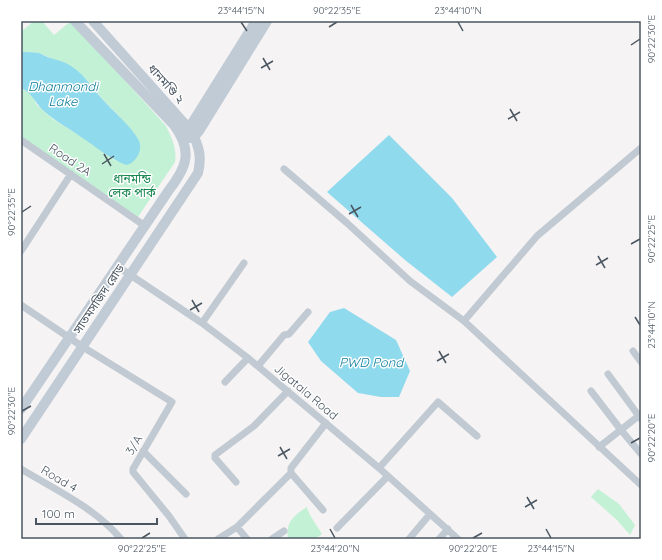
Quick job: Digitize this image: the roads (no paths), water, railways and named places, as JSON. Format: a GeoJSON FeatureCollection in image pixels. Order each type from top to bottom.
{"type":"FeatureCollection","features":[{"type":"Feature","properties":{"kind":"main road","name":"ধানমণ্ডি ২"},"geometry":{"type":"LineString","coordinates":[[75,21],[169,120],[183,139]]}},
{"type":"Feature","properties":{"kind":"main road","name":"ধানমণ্ডি ২"},"geometry":{"type":"LineString","coordinates":[[93,21],[188,128],[200,150],[198,173]]}},
{"type":"Feature","properties":{"kind":"main road"},"geometry":{"type":"LineString","coordinates":[[256,21],[188,128],[183,139],[194,138],[267,21]]}},
{"type":"Feature","properties":{"kind":"main road","name":"সাতমসজিদ রোড"},"geometry":{"type":"LineString","coordinates":[[21,409],[178,178],[184,165],[185,151],[183,139]]}},
{"type":"Feature","properties":{"kind":"main road","name":"সাতমসজিদ রোড"},"geometry":{"type":"LineString","coordinates":[[21,439],[198,173]]}},
{"type":"Feature","properties":{"kind":"street","name":"Road 2A"},"geometry":{"type":"LineString","coordinates":[[21,140],[145,226]]}},
{"type":"Feature","properties":{"kind":"street"},"geometry":{"type":"LineString","coordinates":[[464,321],[537,236],[641,148]]}},
{"type":"Feature","properties":{"kind":"street"},"geometry":{"type":"LineString","coordinates":[[284,169],[347,223],[410,281],[464,321],[641,485]]}},
{"type":"Feature","properties":{"kind":"street"},"geometry":{"type":"LineString","coordinates":[[21,251],[71,174]]}},
{"type":"Feature","properties":{"kind":"street"},"geometry":{"type":"LineString","coordinates":[[202,323],[244,263]]}},
{"type":"Feature","properties":{"kind":"street","name":"Jigatala Road"},"geometry":{"type":"LineString","coordinates":[[117,266],[202,323],[258,366],[379,468],[458,539]]}},
{"type":"Feature","properties":{"kind":"street"},"geometry":{"type":"LineString","coordinates":[[21,305],[83,347]]}},
{"type":"Feature","properties":{"kind":"street"},"geometry":{"type":"LineString","coordinates":[[258,366],[284,336],[289,334],[308,312]]}},
{"type":"Feature","properties":{"kind":"street","name":"3/A"},"geometry":{"type":"LineString","coordinates":[[83,347],[172,402],[134,466],[133,472],[170,516],[185,539]]}},
{"type":"Feature","properties":{"kind":"street"},"geometry":{"type":"LineString","coordinates":[[632,351],[641,362]]}},
{"type":"Feature","properties":{"kind":"street"},"geometry":{"type":"LineString","coordinates":[[225,382],[248,358]]}},
{"type":"Feature","properties":{"kind":"street"},"geometry":{"type":"LineString","coordinates":[[599,447],[640,417],[608,374]]}},
{"type":"Feature","properties":{"kind":"street"},"geometry":{"type":"LineString","coordinates":[[236,482],[215,458],[215,455],[254,426],[288,391]]}},
{"type":"Feature","properties":{"kind":"street"},"geometry":{"type":"LineString","coordinates":[[592,391],[641,454]]}},
{"type":"Feature","properties":{"kind":"street"},"geometry":{"type":"LineString","coordinates":[[379,468],[438,402],[476,436]]}},
{"type":"Feature","properties":{"kind":"street"},"geometry":{"type":"LineString","coordinates":[[218,539],[237,527],[291,472],[291,468],[326,423]]}},
{"type":"Feature","properties":{"kind":"street"},"geometry":{"type":"LineString","coordinates":[[143,451],[186,494]]}},
{"type":"Feature","properties":{"kind":"street","name":"Road 4"},"geometry":{"type":"LineString","coordinates":[[21,469],[93,512],[121,539]]}},
{"type":"Feature","properties":{"kind":"street"},"geometry":{"type":"LineString","coordinates":[[291,472],[323,510]]}},
{"type":"Feature","properties":{"kind":"street"},"geometry":{"type":"LineString","coordinates":[[337,528],[388,476]]}},
{"type":"Feature","properties":{"kind":"street"},"geometry":{"type":"LineString","coordinates":[[409,539],[430,514]]}},
{"type":"Feature","properties":{"kind":"street"},"geometry":{"type":"LineString","coordinates":[[237,527],[247,539]]}},
{"type":"Feature","properties":{"kind":"street"},"geometry":{"type":"LineString","coordinates":[[439,539],[448,529]]}},
{"type":"Feature","properties":{"kind":"street"},"geometry":{"type":"LineString","coordinates":[[272,539],[284,531]]}},
{"type":"Feature","properties":{"kind":"water","name":"Dhanmondi Lake"},"geometry":{"type":"Polygon","coordinates":[[[21,52],[39,53],[67,64],[81,74],[136,136],[139,141],[140,148],[136,159],[130,164],[126,165],[114,159],[54,119],[42,109],[29,93],[21,88],[21,52]]]}},
{"type":"Feature","properties":{"kind":"water"},"geometry":{"type":"Polygon","coordinates":[[[389,135],[452,198],[497,257],[452,297],[405,260],[327,192],[389,135]]]}},
{"type":"Feature","properties":{"kind":"water","name":"PWD Pond"},"geometry":{"type":"Polygon","coordinates":[[[344,308],[396,340],[410,371],[399,397],[381,397],[358,393],[321,361],[308,342],[330,312],[344,308]]]}},
{"type":"Feature","properties":{"kind":"park label","name":"ধানমন্ডি লেক পার্ক"},"geometry":{"type":"Point","coordinates":[132,186]}}]}
